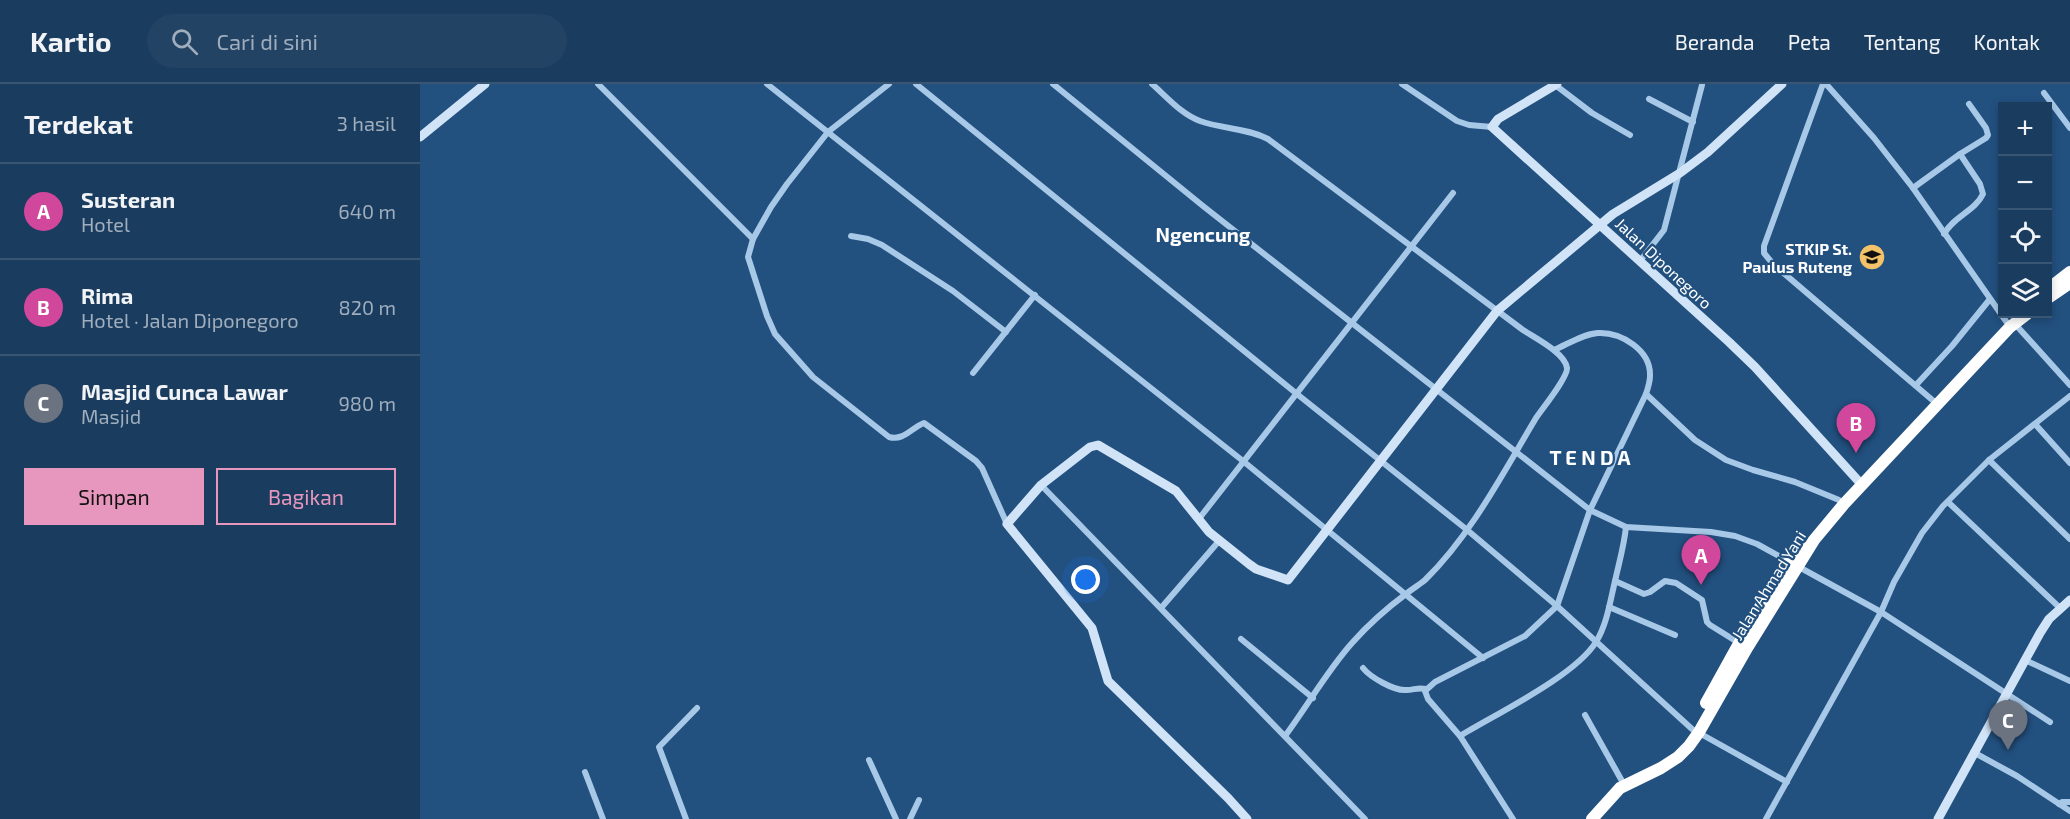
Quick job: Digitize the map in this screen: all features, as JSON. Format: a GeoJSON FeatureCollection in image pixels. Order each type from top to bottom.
{"type":"FeatureCollection","features":[{"type":"Feature","properties":{"kind":"highway"},"geometry":{"type":"LineString","coordinates":[[2052,286],[2070,275]]}},
{"type":"Feature","properties":{"kind":"highway"},"geometry":{"type":"LineString","coordinates":[[2052,294],[2070,275]]}},
{"type":"Feature","properties":{"kind":"highway","name":"Jalan Ahmad Yani"},"geometry":{"type":"LineString","coordinates":[[1792,564],[1860,483],[2011,321]]}},
{"type":"Feature","properties":{"kind":"highway","name":"Jalan Ahmad Yani"},"geometry":{"type":"LineString","coordinates":[[1584,819],[1593,808],[1625,781],[1651,773],[1678,757],[1792,564],[1839,500],[1860,483]]}},
{"type":"Feature","properties":{"kind":"highway","name":"Jalan Ahmad Yani"},"geometry":{"type":"LineString","coordinates":[[1592,819],[1625,781]]}},
{"type":"Feature","properties":{"kind":"street"},"geometry":{"type":"LineString","coordinates":[[420,137],[485,84]]}},
{"type":"Feature","properties":{"kind":"street"},"geometry":{"type":"LineString","coordinates":[[597,84],[753,239]]}},
{"type":"Feature","properties":{"kind":"street"},"geometry":{"type":"LineString","coordinates":[[767,84],[1243,461],[1483,658]]}},
{"type":"Feature","properties":{"kind":"street"},"geometry":{"type":"LineString","coordinates":[[889,84],[828,132],[787,184],[753,239],[748,257],[775,334],[813,377],[889,437],[903,436],[924,423],[980,464],[1007,524],[1092,628],[1108,681],[1247,819]]}},
{"type":"Feature","properties":{"kind":"street"},"geometry":{"type":"LineString","coordinates":[[916,84],[1466,529],[1557,606],[1695,731],[1787,782]]}},
{"type":"Feature","properties":{"kind":"street"},"geometry":{"type":"LineString","coordinates":[[1402,84],[1457,121],[1469,125],[1492,127],[1497,119],[1555,84],[1592,113],[1630,135]]}},
{"type":"Feature","properties":{"kind":"street"},"geometry":{"type":"LineString","coordinates":[[1007,524],[1041,485],[1090,447],[1098,445],[1176,491],[1198,520],[1219,541],[1256,569],[1286,580],[1497,311],[1600,224],[1627,204],[1680,173],[1708,152],[1782,84]]}},
{"type":"Feature","properties":{"kind":"street"},"geometry":{"type":"LineString","coordinates":[[1934,401],[1773,264],[1764,253],[1764,246],[1825,84],[1874,138],[1913,188],[1990,299],[2070,385]]}},
{"type":"Feature","properties":{"kind":"street"},"geometry":{"type":"LineString","coordinates":[[1057,85],[1351,323],[1590,510],[1626,527],[1711,532],[1735,536],[1757,544],[1881,612],[2050,722]]}},
{"type":"Feature","properties":{"kind":"street"},"geometry":{"type":"LineString","coordinates":[[1155,85],[1184,112],[1202,122],[1254,132],[1268,139],[1497,311],[1554,350],[1565,363],[1567,372],[1466,529],[1424,581],[1351,644],[1285,736]]}},
{"type":"Feature","properties":{"kind":"street"},"geometry":{"type":"LineString","coordinates":[[1640,261],[1664,230],[1702,85]]}},
{"type":"Feature","properties":{"kind":"street"},"geometry":{"type":"LineString","coordinates":[[2044,93],[2070,128]]}},
{"type":"Feature","properties":{"kind":"street"},"geometry":{"type":"LineString","coordinates":[[1650,99],[1693,122]]}},
{"type":"Feature","properties":{"kind":"street"},"geometry":{"type":"LineString","coordinates":[[1913,188],[1988,135],[1970,104]]}},
{"type":"Feature","properties":{"kind":"street","name":"Jalan Diponegoro"},"geometry":{"type":"LineString","coordinates":[[1492,127],[1755,367],[1860,483]]}},
{"type":"Feature","properties":{"kind":"street"},"geometry":{"type":"LineString","coordinates":[[1944,234],[1955,219],[1975,204],[1983,194],[1980,184],[1960,154]]}},
{"type":"Feature","properties":{"kind":"street"},"geometry":{"type":"LineString","coordinates":[[1198,520],[1453,193]]}},
{"type":"Feature","properties":{"kind":"street"},"geometry":{"type":"LineString","coordinates":[[851,236],[868,239],[882,245],[953,291],[1006,332]]}},
{"type":"Feature","properties":{"kind":"street"},"geometry":{"type":"LineString","coordinates":[[973,373],[1035,295]]}},
{"type":"Feature","properties":{"kind":"street"},"geometry":{"type":"LineString","coordinates":[[1916,385],[1952,346],[1990,299]]}},
{"type":"Feature","properties":{"kind":"street"},"geometry":{"type":"LineString","coordinates":[[1513,819],[1460,736],[1428,699],[1425,694],[1426,689],[1435,682],[1525,636],[1557,606],[1590,510],[1646,394],[1651,375],[1644,355],[1626,339],[1614,334],[1588,335],[1554,350]]}},
{"type":"Feature","properties":{"kind":"street"},"geometry":{"type":"LineString","coordinates":[[1646,394],[1695,440],[1726,460],[1795,482],[1839,500]]}},
{"type":"Feature","properties":{"kind":"street"},"geometry":{"type":"LineString","coordinates":[[1766,819],[1922,534],[1948,502],[1989,459],[2070,396]]}},
{"type":"Feature","properties":{"kind":"street"},"geometry":{"type":"LineString","coordinates":[[2035,424],[2070,463]]}},
{"type":"Feature","properties":{"kind":"street"},"geometry":{"type":"LineString","coordinates":[[1989,459],[2070,539]]}},
{"type":"Feature","properties":{"kind":"street"},"geometry":{"type":"LineString","coordinates":[[1041,485],[1365,819]]}},
{"type":"Feature","properties":{"kind":"street"},"geometry":{"type":"LineString","coordinates":[[1948,502],[2060,608]]}},
{"type":"Feature","properties":{"kind":"street"},"geometry":{"type":"LineString","coordinates":[[1460,736],[1571,668],[1587,654],[1596,642],[1609,607],[1623,554],[1626,527]]}},
{"type":"Feature","properties":{"kind":"street"},"geometry":{"type":"LineString","coordinates":[[1161,608],[1219,541]]}},
{"type":"Feature","properties":{"kind":"street"},"geometry":{"type":"LineString","coordinates":[[1615,581],[1644,594],[1665,582],[1676,583],[1702,600],[1703,610],[1710,625],[1743,646]]}},
{"type":"Feature","properties":{"kind":"street"},"geometry":{"type":"LineString","coordinates":[[1938,819],[1973,752],[2045,626],[2070,600]]}},
{"type":"Feature","properties":{"kind":"street"},"geometry":{"type":"LineString","coordinates":[[1609,607],[1675,635]]}},
{"type":"Feature","properties":{"kind":"street"},"geometry":{"type":"LineString","coordinates":[[1241,639],[1313,698]]}},
{"type":"Feature","properties":{"kind":"street"},"geometry":{"type":"LineString","coordinates":[[2025,660],[2070,681]]}},
{"type":"Feature","properties":{"kind":"street"},"geometry":{"type":"LineString","coordinates":[[1363,668],[1372,677],[1401,689],[1419,687],[1426,689]]}},
{"type":"Feature","properties":{"kind":"street"},"geometry":{"type":"LineString","coordinates":[[686,819],[659,747],[697,708]]}},
{"type":"Feature","properties":{"kind":"street"},"geometry":{"type":"LineString","coordinates":[[1585,715],[1625,781]]}},
{"type":"Feature","properties":{"kind":"street"},"geometry":{"type":"LineString","coordinates":[[1973,752],[2017,776],[2070,811]]}},
{"type":"Feature","properties":{"kind":"street"},"geometry":{"type":"LineString","coordinates":[[869,760],[896,819]]}},
{"type":"Feature","properties":{"kind":"street"},"geometry":{"type":"LineString","coordinates":[[585,772],[603,819]]}},
{"type":"Feature","properties":{"kind":"street"},"geometry":{"type":"LineString","coordinates":[[910,819],[919,800]]}},
{"type":"Feature","properties":{"kind":"street"},"geometry":{"type":"LineString","coordinates":[[2059,804],[2070,802]]}},
{"type":"Feature","properties":{"kind":"place","name":"STKIP St. Paulus Ruteng"},"geometry":{"type":"Point","coordinates":[1872,257]}},
{"type":"Feature","properties":{"kind":"place","name":"Rima"},"geometry":{"type":"Point","coordinates":[1856,453]}},
{"type":"Feature","properties":{"kind":"place","name":"Susteran"},"geometry":{"type":"Point","coordinates":[1701,585]}},
{"type":"Feature","properties":{"kind":"place","name":"Masjid Cunca Lawar"},"geometry":{"type":"Point","coordinates":[2008,750]}},
{"type":"Feature","properties":{"kind":"district","name":"Ngencung"},"geometry":{"type":"Point","coordinates":[1203,234]}},
{"type":"Feature","properties":{"kind":"district","name":"T E N D A"},"geometry":{"type":"Point","coordinates":[1590,457]}}]}
